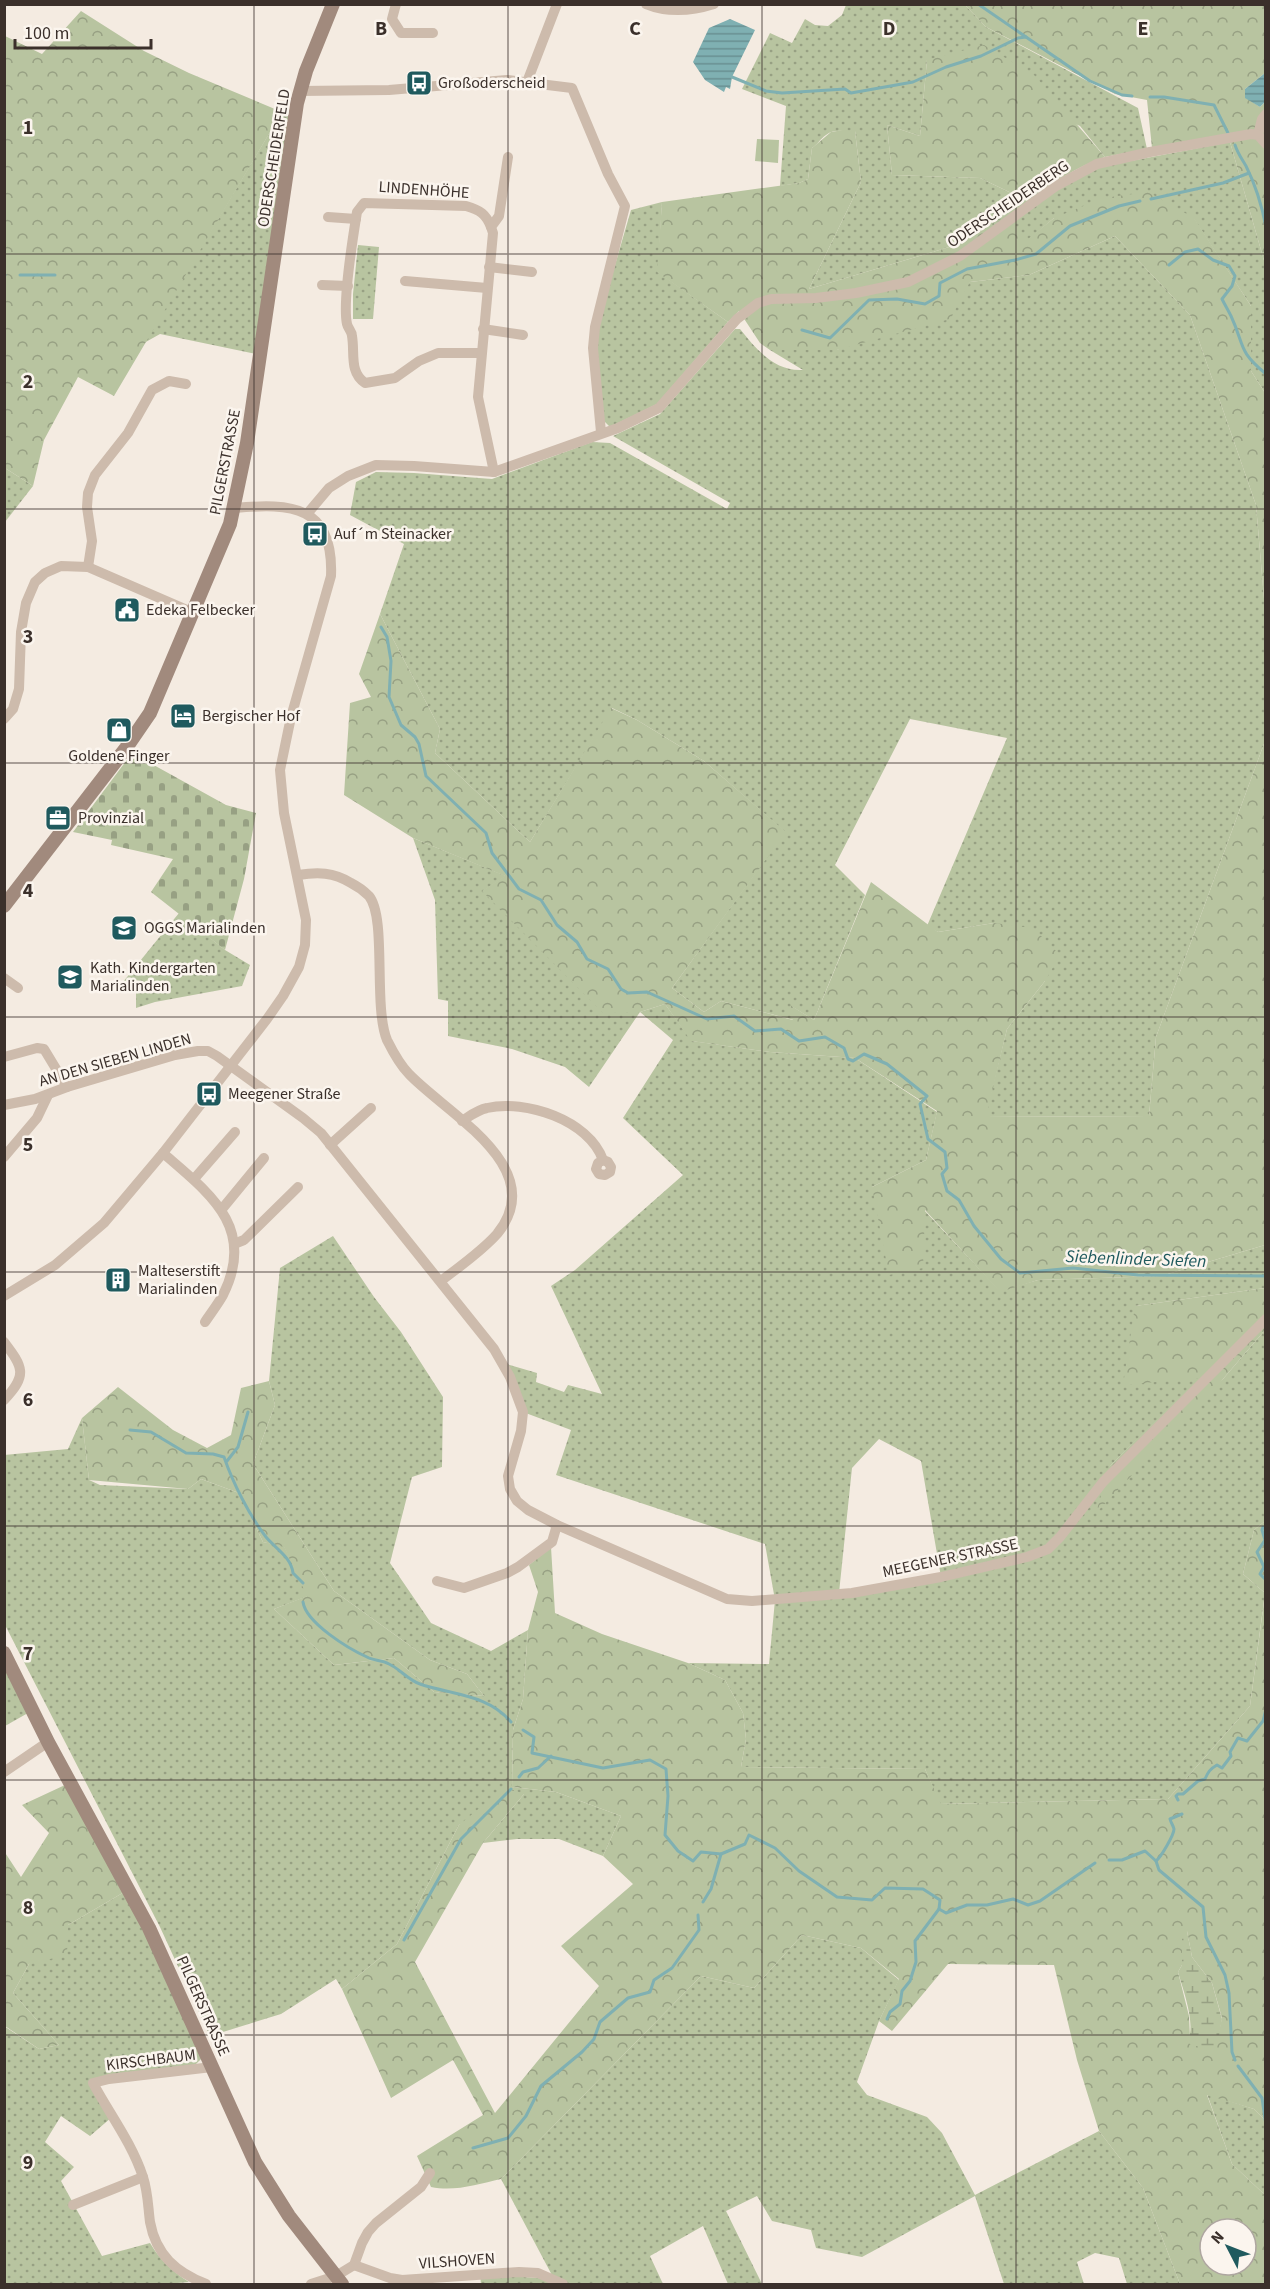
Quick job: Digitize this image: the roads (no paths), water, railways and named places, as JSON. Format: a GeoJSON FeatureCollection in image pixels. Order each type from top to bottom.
{"type":"FeatureCollection","features":[{"type":"Feature","properties":{"kind":"main road","name":"ODERSCHEIDERFELD"},"geometry":{"type":"LineString","coordinates":[[276,249],[300,91],[332,5]]}},
{"type":"Feature","properties":{"kind":"main road","name":"PILGERSTRASSE"},"geometry":{"type":"LineString","coordinates":[[4,906],[141,728],[160,691],[222,547],[235,508],[247,443],[276,249]]}},
{"type":"Feature","properties":{"kind":"main road","name":"PILGERSTRASSE"},"geometry":{"type":"LineString","coordinates":[[4,1653],[48,1742],[149,1928],[244,2141],[260,2171],[289,2216],[339,2280]]}},
{"type":"Feature","properties":{"kind":"street"},"geometry":{"type":"LineString","coordinates":[[396,4],[392,19],[401,33],[433,33]]}},
{"type":"Feature","properties":{"kind":"street"},"geometry":{"type":"LineString","coordinates":[[527,82],[557,4]]}},
{"type":"Feature","properties":{"kind":"street"},"geometry":{"type":"LineString","coordinates":[[646,4],[681,10],[714,4]]}},
{"type":"Feature","properties":{"kind":"street"},"geometry":{"type":"LineString","coordinates":[[300,91],[389,90],[507,80],[572,88],[608,174],[625,206],[595,327],[593,348],[601,432]]}},
{"type":"Feature","properties":{"kind":"street"},"geometry":{"type":"LineString","coordinates":[[1266,114],[1262,118],[1258,135],[1266,144]]}},
{"type":"Feature","properties":{"kind":"street","name":"ODERSCHEIDERBERG"},"geometry":{"type":"LineString","coordinates":[[494,471],[636,420],[658,408],[737,319],[758,303],[771,298],[816,298],[856,293],[908,282],[960,256],[1056,186],[1097,164],[1150,152],[1251,134],[1258,135]]}},
{"type":"Feature","properties":{"kind":"street"},"geometry":{"type":"LineString","coordinates":[[307,514],[329,488],[348,476],[376,465],[494,471],[478,397],[480,353],[493,233],[491,227],[499,216],[507,157]]}},
{"type":"Feature","properties":{"kind":"street","name":"LINDENHÖHE"},"geometry":{"type":"LineString","coordinates":[[356,219],[360,206],[364,203],[466,206],[482,211],[487,216],[491,227]]}},
{"type":"Feature","properties":{"kind":"street"},"geometry":{"type":"LineString","coordinates":[[328,217],[356,219],[346,320],[352,332],[354,368],[358,378],[365,383],[395,378],[419,361],[438,353],[480,353]]}},
{"type":"Feature","properties":{"kind":"street"},"geometry":{"type":"LineString","coordinates":[[489,267],[532,272]]}},
{"type":"Feature","properties":{"kind":"street"},"geometry":{"type":"LineString","coordinates":[[405,281],[488,288]]}},
{"type":"Feature","properties":{"kind":"street"},"geometry":{"type":"LineString","coordinates":[[322,285],[348,286]]}},
{"type":"Feature","properties":{"kind":"street"},"geometry":{"type":"LineString","coordinates":[[483,329],[524,334]]}},
{"type":"Feature","properties":{"kind":"street"},"geometry":{"type":"LineString","coordinates":[[88,567],[92,541],[87,507],[88,494],[94,476],[128,433],[152,390],[169,381],[186,384]]}},
{"type":"Feature","properties":{"kind":"street"},"geometry":{"type":"LineString","coordinates":[[4,1296],[55,1265],[104,1223],[163,1153],[230,1067],[283,996],[299,967],[305,945],[306,920],[284,813],[280,770],[291,717],[331,576],[332,555],[326,538],[307,514],[278,505],[235,508]]}},
{"type":"Feature","properties":{"kind":"street"},"geometry":{"type":"LineString","coordinates":[[4,719],[13,709],[19,689],[22,617],[35,582],[45,573],[61,566],[88,567],[194,613]]}},
{"type":"Feature","properties":{"kind":"street"},"geometry":{"type":"LineString","coordinates":[[298,874],[326,873],[348,881],[369,897],[377,914],[380,1001],[386,1038],[409,1074],[490,1146],[502,1160],[509,1175],[511,1202],[505,1221],[498,1233],[441,1281]]}},
{"type":"Feature","properties":{"kind":"street"},"geometry":{"type":"LineString","coordinates":[[4,978],[18,988]]}},
{"type":"Feature","properties":{"kind":"street"},"geometry":{"type":"LineString","coordinates":[[4,1057],[38,1048],[44,1049],[67,1087]]}},
{"type":"Feature","properties":{"kind":"street","name":"AN DEN SIEBEN LINDEN"},"geometry":{"type":"LineString","coordinates":[[4,1105],[48,1095],[67,1087],[198,1051],[208,1051],[230,1067]]}},
{"type":"Feature","properties":{"kind":"street","name":"MEEGENER STRASSE"},"geometry":{"type":"LineString","coordinates":[[230,1067],[303,1118],[330,1145],[441,1281],[503,1363],[521,1402],[523,1412],[521,1431],[508,1476],[513,1495],[528,1510],[557,1525],[706,1592],[727,1599],[752,1601],[852,1593],[942,1578],[1027,1557],[1047,1549],[1060,1537],[1103,1482],[1266,1319]]}},
{"type":"Feature","properties":{"kind":"street"},"geometry":{"type":"LineString","coordinates":[[4,1157],[37,1118],[48,1095]]}},
{"type":"Feature","properties":{"kind":"street"},"geometry":{"type":"LineString","coordinates":[[462,1120],[478,1110],[496,1107],[512,1106],[544,1112],[559,1118],[585,1136],[596,1147],[603,1160]]}},
{"type":"Feature","properties":{"kind":"street"},"geometry":{"type":"LineString","coordinates":[[330,1145],[371,1108]]}},
{"type":"Feature","properties":{"kind":"street"},"geometry":{"type":"LineString","coordinates":[[194,1179],[235,1132]]}},
{"type":"Feature","properties":{"kind":"street"},"geometry":{"type":"LineString","coordinates":[[163,1153],[194,1179],[222,1209],[230,1225],[234,1244],[229,1280],[222,1296],[205,1322]]}},
{"type":"Feature","properties":{"kind":"street"},"geometry":{"type":"LineString","coordinates":[[222,1209],[264,1158]]}},
{"type":"Feature","properties":{"kind":"street"},"geometry":{"type":"LineString","coordinates":[[234,1244],[244,1240],[298,1187]]}},
{"type":"Feature","properties":{"kind":"street"},"geometry":{"type":"LineString","coordinates":[[4,1342],[17,1359],[21,1370],[21,1378],[16,1387],[4,1400]]}},
{"type":"Feature","properties":{"kind":"street"},"geometry":{"type":"LineString","coordinates":[[436,1581],[464,1588],[507,1573],[552,1542],[557,1525]]}},
{"type":"Feature","properties":{"kind":"street"},"geometry":{"type":"LineString","coordinates":[[4,1772],[48,1742]]}},
{"type":"Feature","properties":{"kind":"street","name":"KIRSCHBAUM"},"geometry":{"type":"LineString","coordinates":[[206,2284],[171,2265],[160,2251],[150,2222],[148,2194],[143,2176],[93,2083],[108,2079],[212,2067]]}},
{"type":"Feature","properties":{"kind":"street"},"geometry":{"type":"LineString","coordinates":[[311,2284],[339,2280],[354,2265],[368,2232],[421,2187],[430,2173]]}},
{"type":"Feature","properties":{"kind":"street"},"geometry":{"type":"LineString","coordinates":[[73,2205],[143,2176]]}},
{"type":"Feature","properties":{"kind":"street","name":"VILSHOVEN"},"geometry":{"type":"LineString","coordinates":[[354,2265],[402,2280],[519,2272],[538,2273],[563,2284]]}},
{"type":"Feature","properties":{"kind":"water"},"geometry":{"type":"Polygon","coordinates":[[[730,19],[755,30],[732,77],[730,89],[726,87],[724,92],[705,80],[693,62],[709,28],[730,19]]]}},
{"type":"Feature","properties":{"kind":"water"},"geometry":{"type":"Polygon","coordinates":[[[1265,73],[1265,102],[1260,107],[1245,98],[1245,89],[1265,73]]]}},
{"type":"Feature","properties":{"kind":"waterway"},"geometry":{"type":"LineString","coordinates":[[978,4],[1090,81],[1122,95],[1132,96]]}},
{"type":"Feature","properties":{"kind":"waterway"},"geometry":{"type":"LineString","coordinates":[[732,77],[766,91],[782,93],[845,89],[851,93],[913,82],[946,67],[981,56],[1018,38],[1026,37]]}},
{"type":"Feature","properties":{"kind":"waterway"},"geometry":{"type":"LineString","coordinates":[[1150,97],[1214,105],[1228,133]]}},
{"type":"Feature","properties":{"kind":"waterway"},"geometry":{"type":"LineString","coordinates":[[1235,145],[1256,189],[1266,227]]}},
{"type":"Feature","properties":{"kind":"waterway"},"geometry":{"type":"LineString","coordinates":[[1151,199],[1223,183],[1249,173]]}},
{"type":"Feature","properties":{"kind":"waterway"},"geometry":{"type":"LineString","coordinates":[[802,330],[830,338],[869,300],[897,299],[925,304],[939,296],[940,283],[967,269],[1036,254],[1070,226],[1119,206],[1140,201]]}},
{"type":"Feature","properties":{"kind":"waterway"},"geometry":{"type":"LineString","coordinates":[[1169,265],[1185,252],[1198,249],[1213,260],[1229,266],[1235,276],[1232,286],[1222,299],[1246,353],[1266,374]]}},
{"type":"Feature","properties":{"kind":"waterway"},"geometry":{"type":"LineString","coordinates":[[20,275],[55,275]]}},
{"type":"Feature","properties":{"kind":"waterway","name":"Siebenlinder Siefen"},"geometry":{"type":"LineString","coordinates":[[381,627],[387,637],[391,661],[389,697],[401,725],[415,737],[419,744],[426,776],[486,833],[492,853],[519,889],[541,900],[557,925],[577,942],[587,959],[608,969],[621,989],[628,993],[647,992],[707,1019],[734,1016],[755,1031],[781,1029],[799,1041],[825,1037],[844,1048],[848,1059],[853,1061],[864,1054],[887,1064],[927,1096],[920,1104],[928,1139],[945,1152],[947,1168],[942,1174],[947,1191],[959,1200],[974,1226],[1001,1259],[1020,1273],[1073,1268],[1138,1275],[1266,1276]]}},
{"type":"Feature","properties":{"kind":"waterway"},"geometry":{"type":"LineString","coordinates":[[227,1461],[238,1447],[248,1412]]}},
{"type":"Feature","properties":{"kind":"waterway"},"geometry":{"type":"LineString","coordinates":[[130,1430],[151,1432],[186,1453],[213,1454],[224,1457],[237,1488],[254,1519],[266,1537],[289,1562],[293,1573],[303,1583]]}},
{"type":"Feature","properties":{"kind":"waterway"},"geometry":{"type":"LineString","coordinates":[[1266,1529],[1263,1527],[1265,1540],[1257,1552],[1264,1567],[1260,1574],[1266,1580]]}},
{"type":"Feature","properties":{"kind":"waterway"},"geometry":{"type":"LineString","coordinates":[[303,1602],[306,1610],[320,1627],[350,1648],[387,1663],[420,1684],[469,1697],[492,1706],[511,1722]]}},
{"type":"Feature","properties":{"kind":"waterway"},"geometry":{"type":"LineString","coordinates":[[1178,1800],[1176,1796],[1178,1794],[1183,1794],[1198,1781],[1205,1779],[1217,1765],[1222,1768],[1231,1756],[1230,1752],[1238,1738],[1247,1741],[1263,1721],[1266,1709]]}},
{"type":"Feature","properties":{"kind":"waterway"},"geometry":{"type":"LineString","coordinates":[[523,1730],[534,1737],[532,1753],[603,1768],[650,1760],[666,1769],[668,1796],[665,1835],[678,1851],[693,1861],[701,1852],[721,1854],[745,1844],[749,1835],[775,1848],[799,1871],[837,1897],[872,1900],[885,1888],[923,1889],[940,1900],[939,1909],[946,1913],[967,1905],[987,1905],[1013,1899],[1028,1905],[1040,1901],[1095,1863]]}},
{"type":"Feature","properties":{"kind":"waterway"},"geometry":{"type":"LineString","coordinates":[[519,1777],[523,1772],[538,1768],[551,1756]]}},
{"type":"Feature","properties":{"kind":"waterway"},"geometry":{"type":"LineString","coordinates":[[404,1940],[461,1839],[511,1789]]}},
{"type":"Feature","properties":{"kind":"waterway"},"geometry":{"type":"LineString","coordinates":[[1182,1814],[1170,1819],[1174,1829],[1167,1846],[1156,1861],[1159,1870],[1203,1907],[1206,1937],[1225,1975],[1229,1993],[1232,2052],[1235,2060]]}},
{"type":"Feature","properties":{"kind":"waterway"},"geometry":{"type":"LineString","coordinates":[[1109,1860],[1122,1860],[1145,1851],[1156,1861]]}},
{"type":"Feature","properties":{"kind":"waterway"},"geometry":{"type":"LineString","coordinates":[[703,1902],[711,1889],[721,1854]]}},
{"type":"Feature","properties":{"kind":"waterway"},"geometry":{"type":"LineString","coordinates":[[887,2019],[890,2012],[900,2004],[902,1991],[910,1981],[916,1962],[915,1941],[939,1909]]}},
{"type":"Feature","properties":{"kind":"waterway"},"geometry":{"type":"LineString","coordinates":[[473,2148],[508,2138],[526,2116],[541,2086],[594,2039],[600,2022],[628,1998],[650,1992],[654,1980],[672,1968],[699,1930],[698,1915]]}},
{"type":"Feature","properties":{"kind":"waterway"},"geometry":{"type":"LineString","coordinates":[[1238,2066],[1262,2098],[1266,2125]]}},
{"type":"Feature","properties":{"kind":"place","name":"Großoderscheid"},"geometry":{"type":"Point","coordinates":[419,83]}},
{"type":"Feature","properties":{"kind":"place","name":"Auf´m Steinacker"},"geometry":{"type":"Point","coordinates":[315,534]}},
{"type":"Feature","properties":{"kind":"place","name":"Edeka Felbecker"},"geometry":{"type":"Point","coordinates":[127,610]}},
{"type":"Feature","properties":{"kind":"place","name":"Bergischer Hof"},"geometry":{"type":"Point","coordinates":[183,716]}},
{"type":"Feature","properties":{"kind":"place","name":"Goldene Finger"},"geometry":{"type":"Point","coordinates":[119,730]}},
{"type":"Feature","properties":{"kind":"place","name":"Provinzial"},"geometry":{"type":"Point","coordinates":[58,818]}},
{"type":"Feature","properties":{"kind":"place","name":"OGGS Marialinden"},"geometry":{"type":"Point","coordinates":[124,928]}},
{"type":"Feature","properties":{"kind":"place","name":"Kath. Kindergarten Marialinden"},"geometry":{"type":"Point","coordinates":[70,977]}},
{"type":"Feature","properties":{"kind":"place","name":"Meegener Straße"},"geometry":{"type":"Point","coordinates":[209,1094]}},
{"type":"Feature","properties":{"kind":"place","name":"Malteserstift Marialinden"},"geometry":{"type":"Point","coordinates":[118,1280]}}]}
